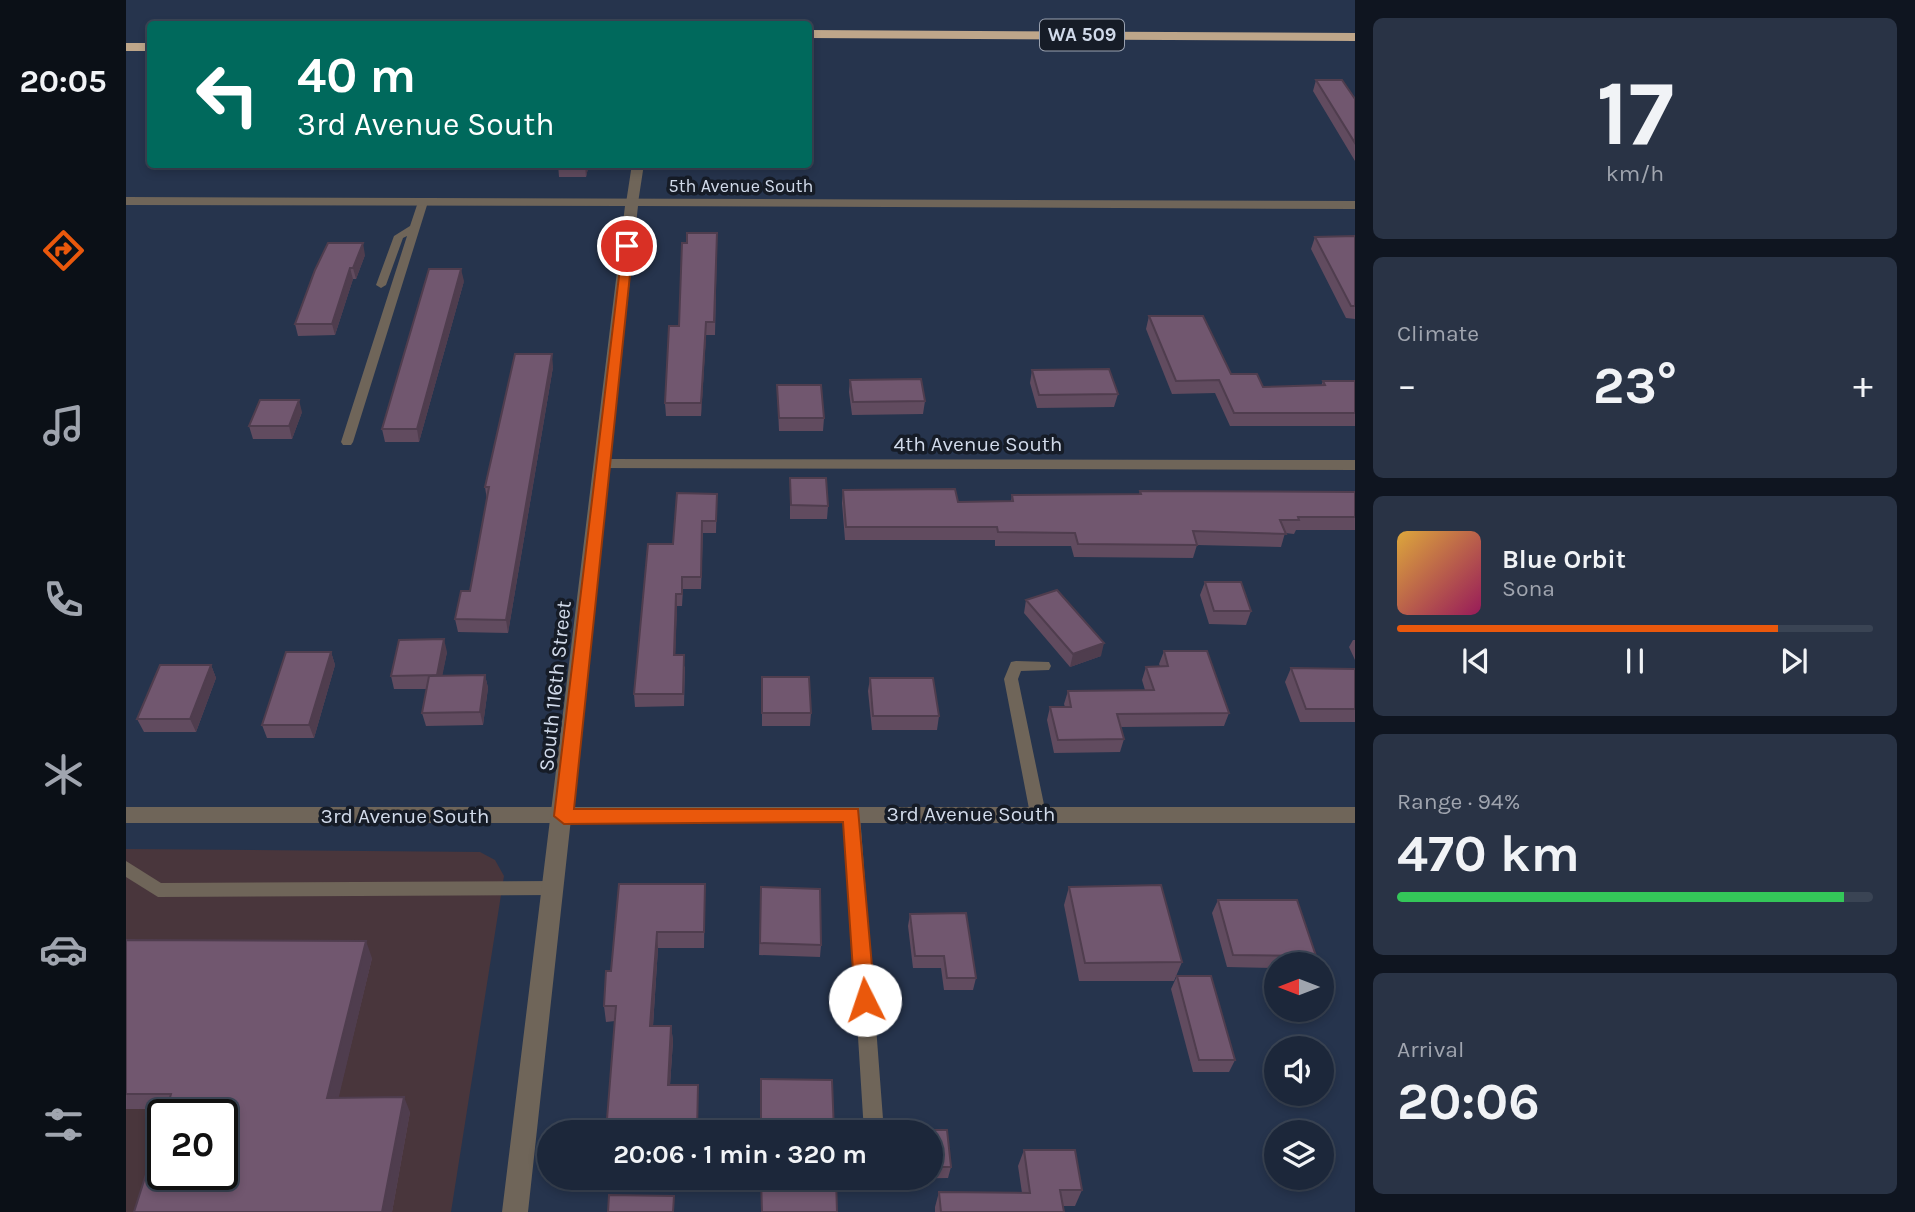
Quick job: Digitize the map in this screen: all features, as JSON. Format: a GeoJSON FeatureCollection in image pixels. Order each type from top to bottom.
{"type":"FeatureCollection","features":[{"type":"Feature","properties":{"kind":"highway","name":"WA 509"},"geometry":{"type":"LineString","coordinates":[[812,34],[1355,37]]}},
{"type":"Feature","properties":{"kind":"highway"},"geometry":{"type":"LineString","coordinates":[[126,47],[147,47]]}},
{"type":"Feature","properties":{"kind":"highway","name":"WA 509"},"geometry":{"type":"LineString","coordinates":[[1013,49],[1355,50]]}},
{"type":"Feature","properties":{"kind":"street","name":"South 116th Street"},"geometry":{"type":"LineString","coordinates":[[515,1212],[564,816],[637,168]]}},
{"type":"Feature","properties":{"kind":"street","name":"5th Avenue South"},"geometry":{"type":"LineString","coordinates":[[126,201],[1355,205]]}},
{"type":"Feature","properties":{"kind":"street","name":"4th Avenue South"},"geometry":{"type":"LineString","coordinates":[[602,464],[1355,465]]}},
{"type":"Feature","properties":{"kind":"street","name":"3rd Avenue South"},"geometry":{"type":"LineString","coordinates":[[126,815],[1355,815]]}},
{"type":"Feature","properties":{"kind":"lane"},"geometry":{"type":"LineString","coordinates":[[347,442],[423,202]]}},
{"type":"Feature","properties":{"kind":"lane"},"geometry":{"type":"LineString","coordinates":[[381,285],[399,236],[415,228]]}},
{"type":"Feature","properties":{"kind":"lane"},"geometry":{"type":"LineString","coordinates":[[1038,814],[1010,679],[1016,666],[1044,666]]}},
{"type":"Feature","properties":{"kind":"lane"},"geometry":{"type":"LineString","coordinates":[[852,815],[873,1120]]}},
{"type":"Feature","properties":{"kind":"lane"},"geometry":{"type":"LineString","coordinates":[[126,868],[158,890],[555,888]]}},
{"type":"Feature","properties":{"kind":"shaded area"},"geometry":{"type":"Polygon","coordinates":[[[126,849],[480,852],[495,860],[504,876],[451,1212],[126,1212],[126,849]]]}},
{"type":"Feature","properties":{"kind":"building"},"geometry":{"type":"Polygon","coordinates":[[[1316,80],[1342,80],[1355,99],[1355,143],[1316,80]]]}},
{"type":"Feature","properties":{"kind":"building"},"geometry":{"type":"Polygon","coordinates":[[[687,233],[717,233],[714,322],[706,322],[701,403],[665,403],[669,326],[679,326],[682,243],[687,243],[687,233]]]}},
{"type":"Feature","properties":{"kind":"building"},"geometry":{"type":"Polygon","coordinates":[[[1355,236],[1355,306],[1351,306],[1315,237],[1355,236]]]}},
{"type":"Feature","properties":{"kind":"building"},"geometry":{"type":"Polygon","coordinates":[[[328,243],[363,243],[353,268],[350,268],[332,324],[295,324],[315,270],[328,243]]]}},
{"type":"Feature","properties":{"kind":"building"},"geometry":{"type":"Polygon","coordinates":[[[429,269],[461,269],[417,429],[382,429],[429,269]]]}},
{"type":"Feature","properties":{"kind":"building"},"geometry":{"type":"Polygon","coordinates":[[[1149,316],[1203,316],[1231,374],[1257,374],[1263,387],[1355,381],[1355,413],[1234,413],[1219,380],[1176,381],[1149,316]]]}},
{"type":"Feature","properties":{"kind":"building"},"geometry":{"type":"Polygon","coordinates":[[[515,354],[552,354],[506,620],[455,619],[461,591],[470,591],[489,487],[485,487],[515,354]]]}},
{"type":"Feature","properties":{"kind":"building"},"geometry":{"type":"Polygon","coordinates":[[[1109,369],[1118,394],[1039,395],[1032,370],[1109,369]]]}},
{"type":"Feature","properties":{"kind":"building"},"geometry":{"type":"Polygon","coordinates":[[[921,379],[925,401],[853,402],[850,380],[921,379]]]}},
{"type":"Feature","properties":{"kind":"building"},"geometry":{"type":"Polygon","coordinates":[[[777,385],[821,385],[824,418],[779,418],[777,385]]]}},
{"type":"Feature","properties":{"kind":"building"},"geometry":{"type":"Polygon","coordinates":[[[260,400],[299,400],[289,426],[249,426],[260,400]]]}},
{"type":"Feature","properties":{"kind":"building"},"geometry":{"type":"Polygon","coordinates":[[[790,478],[826,478],[828,506],[791,505],[790,478]]]}},
{"type":"Feature","properties":{"kind":"building"},"geometry":{"type":"Polygon","coordinates":[[[955,489],[958,502],[1013,501],[1012,495],[1141,494],[1140,491],[1355,492],[1355,517],[1298,517],[1299,520],[1280,520],[1286,534],[1193,531],[1197,545],[1078,544],[1075,533],[998,532],[997,527],[846,527],[843,490],[955,489]]]}},
{"type":"Feature","properties":{"kind":"building"},"geometry":{"type":"Polygon","coordinates":[[[677,493],[717,494],[716,521],[702,521],[701,577],[682,577],[682,594],[676,594],[674,655],[684,655],[683,694],[634,694],[648,544],[673,544],[677,493]]]}},
{"type":"Feature","properties":{"kind":"building"},"geometry":{"type":"Polygon","coordinates":[[[1205,582],[1241,582],[1251,611],[1214,611],[1205,582]]]}},
{"type":"Feature","properties":{"kind":"building"},"geometry":{"type":"Polygon","coordinates":[[[1057,590],[1104,643],[1073,654],[1026,600],[1057,590]]]}},
{"type":"Feature","properties":{"kind":"building"},"geometry":{"type":"Polygon","coordinates":[[[444,639],[437,675],[391,676],[399,640],[444,639]]]}},
{"type":"Feature","properties":{"kind":"building"},"geometry":{"type":"Polygon","coordinates":[[[1164,651],[1207,651],[1229,713],[1117,714],[1124,739],[1058,740],[1050,707],[1071,707],[1068,691],[1154,690],[1146,667],[1168,666],[1164,651]]]}},
{"type":"Feature","properties":{"kind":"building"},"geometry":{"type":"Polygon","coordinates":[[[286,652],[331,652],[309,725],[262,725],[286,652]]]}},
{"type":"Feature","properties":{"kind":"building"},"geometry":{"type":"Polygon","coordinates":[[[160,665],[211,665],[190,719],[137,719],[160,665]]]}},
{"type":"Feature","properties":{"kind":"building"},"geometry":{"type":"Polygon","coordinates":[[[1291,668],[1355,669],[1355,709],[1306,709],[1291,668]]]}},
{"type":"Feature","properties":{"kind":"building"},"geometry":{"type":"Polygon","coordinates":[[[485,675],[480,712],[422,713],[429,676],[485,675]]]}},
{"type":"Feature","properties":{"kind":"building"},"geometry":{"type":"Polygon","coordinates":[[[762,677],[809,677],[811,713],[762,713],[762,677]]]}},
{"type":"Feature","properties":{"kind":"building"},"geometry":{"type":"Polygon","coordinates":[[[870,678],[933,678],[939,716],[873,716],[870,678]]]}},
{"type":"Feature","properties":{"kind":"building"},"geometry":{"type":"Polygon","coordinates":[[[619,884],[705,884],[704,932],[657,932],[650,1026],[671,1026],[668,1085],[698,1085],[697,1120],[607,1120],[616,1006],[604,1006],[606,971],[611,971],[619,884]]]}},
{"type":"Feature","properties":{"kind":"building"},"geometry":{"type":"Polygon","coordinates":[[[1161,885],[1182,962],[1085,963],[1069,887],[1161,885]]]}},
{"type":"Feature","properties":{"kind":"building"},"geometry":{"type":"Polygon","coordinates":[[[761,887],[820,889],[821,945],[760,943],[761,887]]]}},
{"type":"Feature","properties":{"kind":"building"},"geometry":{"type":"Polygon","coordinates":[[[1218,900],[1297,900],[1315,952],[1233,955],[1218,900]]]}},
{"type":"Feature","properties":{"kind":"building"},"geometry":{"type":"Polygon","coordinates":[[[966,913],[976,978],[947,978],[944,956],[915,956],[910,914],[966,913]]]}},
{"type":"Feature","properties":{"kind":"building"},"geometry":{"type":"Polygon","coordinates":[[[126,940],[366,941],[327,1098],[404,1097],[382,1212],[134,1212],[147,1171],[147,1190],[238,1190],[238,1099],[170,1099],[171,1094],[126,1094],[126,940]]]}},
{"type":"Feature","properties":{"kind":"building"},"geometry":{"type":"Polygon","coordinates":[[[1177,976],[1211,976],[1235,1060],[1199,1060],[1177,976]]]}},
{"type":"Feature","properties":{"kind":"building"},"geometry":{"type":"Polygon","coordinates":[[[761,1079],[832,1080],[834,1120],[761,1120],[761,1079]]]}},
{"type":"Feature","properties":{"kind":"building"},"geometry":{"type":"Polygon","coordinates":[[[943,1130],[947,1130],[951,1167],[943,1167],[943,1130]]]}},
{"type":"Feature","properties":{"kind":"building"},"geometry":{"type":"Polygon","coordinates":[[[1024,1150],[1075,1150],[1082,1190],[1060,1190],[1064,1212],[941,1212],[939,1192],[1030,1193],[1024,1150]]]}},
{"type":"Feature","properties":{"kind":"building"},"geometry":{"type":"Polygon","coordinates":[[[761,1190],[836,1190],[837,1212],[762,1212],[761,1190]]]}},
{"type":"Feature","properties":{"kind":"building"},"geometry":{"type":"Polygon","coordinates":[[[609,1195],[674,1196],[673,1212],[608,1212],[609,1195]]]}},
{"type":"Feature","properties":{"kind":"route"},"geometry":{"type":"LineString","coordinates":[[627,246],[564,816],[852,815],[865,1000]]}}]}
